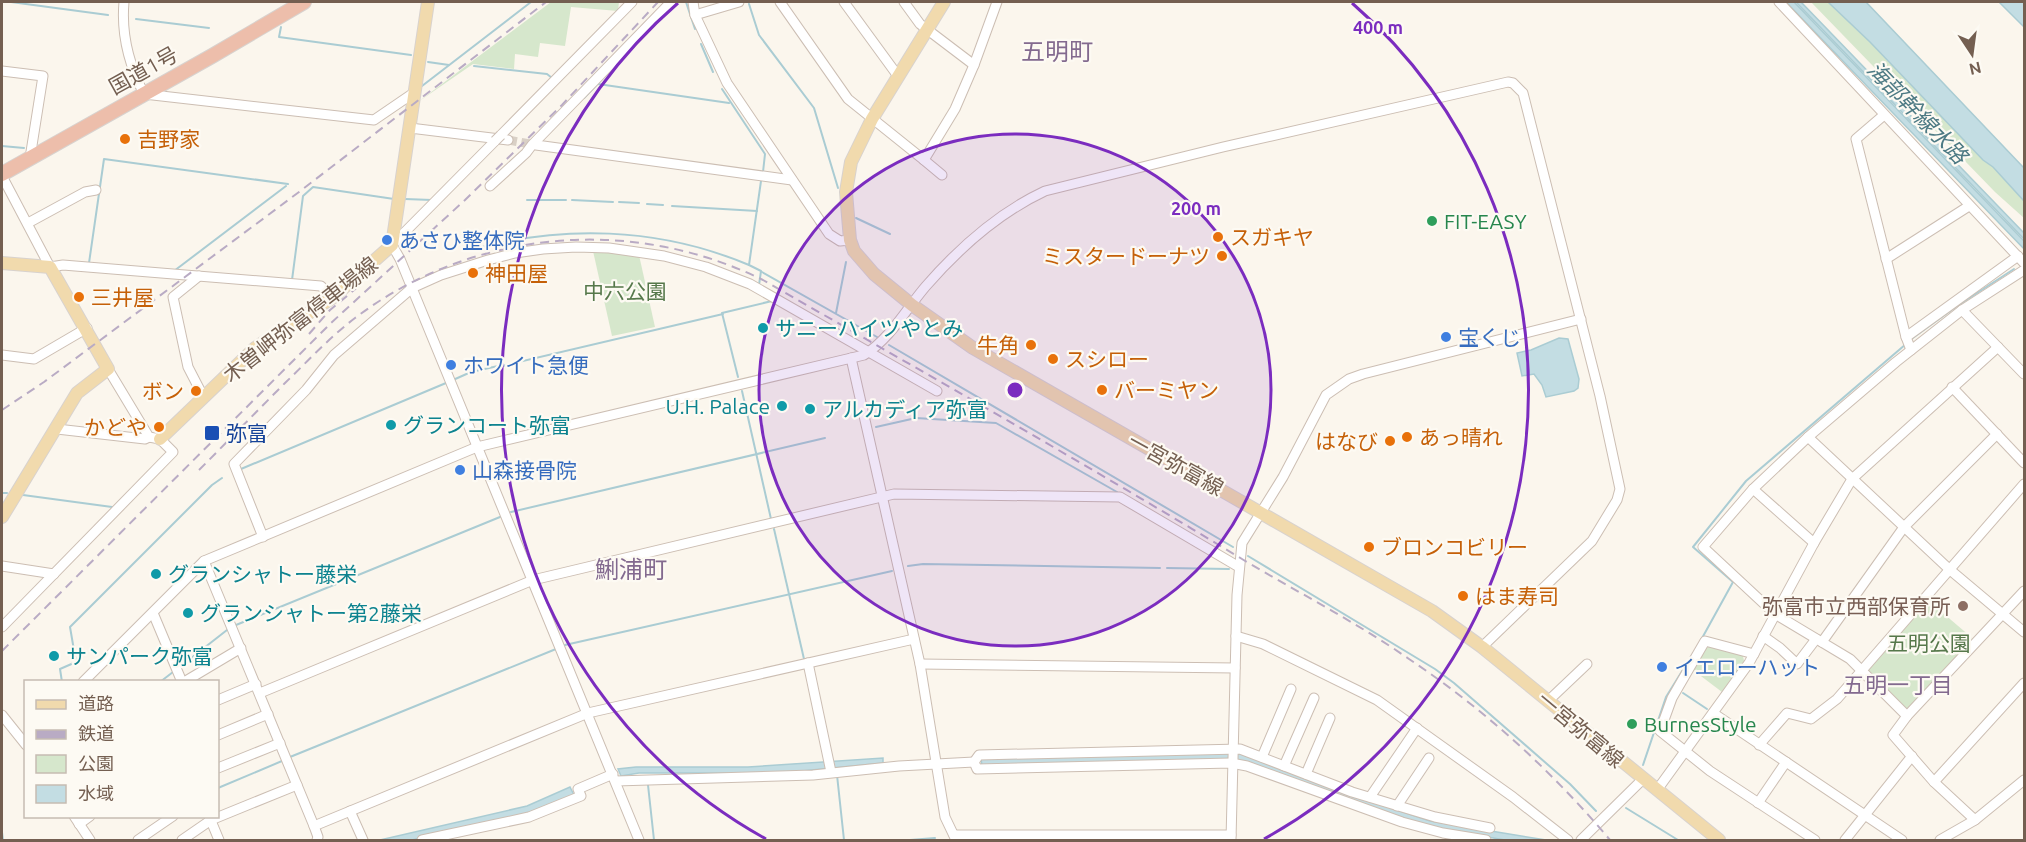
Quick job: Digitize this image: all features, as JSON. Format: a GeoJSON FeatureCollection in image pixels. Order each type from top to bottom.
{"type":"FeatureCollection","features":[{"type":"Feature","properties":{"kind":"highway","name":"国道1号"},"geometry":{"type":"LineString","coordinates":[[2,175],[304,2]]}},
{"type":"Feature","properties":{"kind":"main road","name":"木曽岬弥富停車場線"},"geometry":{"type":"LineString","coordinates":[[154,438],[255,348],[332,298],[392,245],[428,2]]}},
{"type":"Feature","properties":{"kind":"main road"},"geometry":{"type":"LineString","coordinates":[[849,240],[846,192],[851,162],[872,119],[944,2]]}},
{"type":"Feature","properties":{"kind":"main road","name":"一宮弥富線"},"geometry":{"type":"LineString","coordinates":[[849,240],[854,251],[874,274],[912,305],[973,348],[1416,601],[1482,647],[1719,840]]}},
{"type":"Feature","properties":{"kind":"main road"},"geometry":{"type":"LineString","coordinates":[[2,263],[51,267],[108,369],[77,393],[2,517]]}},
{"type":"Feature","properties":{"kind":"street"},"geometry":{"type":"LineString","coordinates":[[124,2],[123,29],[130,66],[144,94],[374,120],[415,92]]}},
{"type":"Feature","properties":{"kind":"street"},"geometry":{"type":"LineString","coordinates":[[632,2],[502,138],[392,245],[400,259],[639,840]]}},
{"type":"Feature","properties":{"kind":"street"},"geometry":{"type":"LineString","coordinates":[[490,186],[526,153],[671,2]]}},
{"type":"Feature","properties":{"kind":"street"},"geometry":{"type":"LineString","coordinates":[[693,2],[695,15],[727,83],[829,234],[840,241],[849,240]]}},
{"type":"Feature","properties":{"kind":"street"},"geometry":{"type":"LineString","coordinates":[[695,15],[738,2]]}},
{"type":"Feature","properties":{"kind":"street"},"geometry":{"type":"LineString","coordinates":[[780,2],[848,99],[942,175]]}},
{"type":"Feature","properties":{"kind":"street"},"geometry":{"type":"LineString","coordinates":[[844,2],[898,76]]}},
{"type":"Feature","properties":{"kind":"street"},"geometry":{"type":"LineString","coordinates":[[904,2],[920,24],[974,65]]}},
{"type":"Feature","properties":{"kind":"street"},"geometry":{"type":"LineString","coordinates":[[924,160],[955,109],[998,2]]}},
{"type":"Feature","properties":{"kind":"street"},"geometry":{"type":"LineString","coordinates":[[1779,2],[2021,259],[1909,343],[1753,489],[1703,547],[1775,614],[1850,659],[1907,716]]}},
{"type":"Feature","properties":{"kind":"street"},"geometry":{"type":"LineString","coordinates":[[2,71],[43,76],[30,158]]}},
{"type":"Feature","properties":{"kind":"street"},"geometry":{"type":"LineString","coordinates":[[84,680],[204,561],[477,447],[869,352],[961,249],[1004,214],[1045,191],[1508,82],[1513,83],[1523,93],[1600,396],[1620,489],[1617,500],[1592,541],[1482,647]]}},
{"type":"Feature","properties":{"kind":"street"},"geometry":{"type":"LineString","coordinates":[[1884,115],[1856,139],[1909,343]]}},
{"type":"Feature","properties":{"kind":"street"},"geometry":{"type":"LineString","coordinates":[[410,128],[502,138]]}},
{"type":"Feature","properties":{"kind":"street"},"geometry":{"type":"LineString","coordinates":[[536,145],[792,180]]}},
{"type":"Feature","properties":{"kind":"street"},"geometry":{"type":"LineString","coordinates":[[2,175],[51,267],[63,265],[321,286],[332,298]]}},
{"type":"Feature","properties":{"kind":"street"},"geometry":{"type":"LineString","coordinates":[[28,223],[85,192],[96,190]]}},
{"type":"Feature","properties":{"kind":"street"},"geometry":{"type":"LineString","coordinates":[[1886,259],[1969,206]]}},
{"type":"Feature","properties":{"kind":"street"},"geometry":{"type":"LineString","coordinates":[[263,537],[234,464],[306,390],[334,355],[412,288],[450,272],[515,253],[576,247],[634,251],[706,267],[750,284],[937,391]]}},
{"type":"Feature","properties":{"kind":"street"},"geometry":{"type":"LineString","coordinates":[[1909,343],[2025,270]]}},
{"type":"Feature","properties":{"kind":"street"},"geometry":{"type":"LineString","coordinates":[[200,276],[173,297],[188,367],[203,396]]}},
{"type":"Feature","properties":{"kind":"street"},"geometry":{"type":"LineString","coordinates":[[1962,310],[2025,374]]}},
{"type":"Feature","properties":{"kind":"street"},"geometry":{"type":"LineString","coordinates":[[851,358],[920,664],[945,818],[955,838],[1231,838],[1231,756],[1242,543],[1282,477],[1326,395],[1349,379],[1581,319]]}},
{"type":"Feature","properties":{"kind":"street"},"geometry":{"type":"LineString","coordinates":[[2,355],[34,359],[87,328]]}},
{"type":"Feature","properties":{"kind":"street"},"geometry":{"type":"LineString","coordinates":[[1657,790],[1754,654],[1814,543],[1852,479],[1998,347]]}},
{"type":"Feature","properties":{"kind":"street"},"geometry":{"type":"LineString","coordinates":[[2,627],[173,452],[154,438],[108,369]]}},
{"type":"Feature","properties":{"kind":"street"},"geometry":{"type":"LineString","coordinates":[[1952,387],[2025,463]]}},
{"type":"Feature","properties":{"kind":"street"},"geometry":{"type":"LineString","coordinates":[[57,429],[145,439],[154,438]]}},
{"type":"Feature","properties":{"kind":"street"},"geometry":{"type":"LineString","coordinates":[[1763,636],[1797,664],[1819,640],[1904,527],[1996,434]]}},
{"type":"Feature","properties":{"kind":"street"},"geometry":{"type":"LineString","coordinates":[[1808,437],[1949,569],[2025,632]]}},
{"type":"Feature","properties":{"kind":"street"},"geometry":{"type":"LineString","coordinates":[[1759,745],[1787,713],[1811,719],[1837,699],[2025,484]]}},
{"type":"Feature","properties":{"kind":"street"},"geometry":{"type":"LineString","coordinates":[[1753,489],[1814,543]]}},
{"type":"Feature","properties":{"kind":"street"},"geometry":{"type":"LineString","coordinates":[[219,700],[258,688],[533,580],[894,494],[1120,497],[1239,567]]}},
{"type":"Feature","properties":{"kind":"street"},"geometry":{"type":"LineString","coordinates":[[204,561],[314,825],[317,840]]}},
{"type":"Feature","properties":{"kind":"street"},"geometry":{"type":"LineString","coordinates":[[2,566],[54,574]]}},
{"type":"Feature","properties":{"kind":"street"},"geometry":{"type":"LineString","coordinates":[[1975,820],[1934,782],[1893,735],[1907,716],[2025,591]]}},
{"type":"Feature","properties":{"kind":"street"},"geometry":{"type":"LineString","coordinates":[[153,613],[183,680]]}},
{"type":"Feature","properties":{"kind":"street"},"geometry":{"type":"LineString","coordinates":[[1236,636],[1263,644],[1377,700],[1513,797],[1568,840]]}},
{"type":"Feature","properties":{"kind":"street"},"geometry":{"type":"LineString","coordinates":[[314,825],[588,713],[914,639]]}},
{"type":"Feature","properties":{"kind":"street"},"geometry":{"type":"LineString","coordinates":[[1754,654],[1705,641],[1672,698],[1660,731],[1710,771],[1815,840]]}},
{"type":"Feature","properties":{"kind":"street"},"geometry":{"type":"LineString","coordinates":[[185,680],[241,648]]}},
{"type":"Feature","properties":{"kind":"street"},"geometry":{"type":"LineString","coordinates":[[808,663],[830,767]]}},
{"type":"Feature","properties":{"kind":"street"},"geometry":{"type":"LineString","coordinates":[[920,664],[1235,668]]}},
{"type":"Feature","properties":{"kind":"street"},"geometry":{"type":"LineString","coordinates":[[1548,701],[1587,664]]}},
{"type":"Feature","properties":{"kind":"street"},"geometry":{"type":"LineString","coordinates":[[1934,782],[2025,683]]}},
{"type":"Feature","properties":{"kind":"street"},"geometry":{"type":"LineString","coordinates":[[1262,757],[1291,688]]}},
{"type":"Feature","properties":{"kind":"street"},"geometry":{"type":"LineString","coordinates":[[1284,766],[1314,698]]}},
{"type":"Feature","properties":{"kind":"street"},"geometry":{"type":"LineString","coordinates":[[1713,713],[1902,840]]}},
{"type":"Feature","properties":{"kind":"street"},"geometry":{"type":"LineString","coordinates":[[219,735],[268,714]]}},
{"type":"Feature","properties":{"kind":"street"},"geometry":{"type":"LineString","coordinates":[[2,715],[24,740]]}},
{"type":"Feature","properties":{"kind":"street"},"geometry":{"type":"LineString","coordinates":[[1306,774],[1330,717]]}},
{"type":"Feature","properties":{"kind":"street"},"geometry":{"type":"LineString","coordinates":[[1370,798],[1417,728]]}},
{"type":"Feature","properties":{"kind":"street"},"geometry":{"type":"LineString","coordinates":[[219,768],[280,743]]}},
{"type":"Feature","properties":{"kind":"street"},"geometry":{"type":"LineString","coordinates":[[974,762],[977,769],[1231,756],[1240,749],[1370,798],[1484,833]]}},
{"type":"Feature","properties":{"kind":"street"},"geometry":{"type":"LineString","coordinates":[[974,762],[979,755],[1231,756],[1246,766],[1402,822],[1443,833],[1484,833]]}},
{"type":"Feature","properties":{"kind":"street"},"geometry":{"type":"LineString","coordinates":[[1845,840],[1912,756]]}},
{"type":"Feature","properties":{"kind":"street"},"geometry":{"type":"LineString","coordinates":[[1397,806],[1429,758]]}},
{"type":"Feature","properties":{"kind":"street"},"geometry":{"type":"LineString","coordinates":[[422,840],[529,817],[581,796],[578,789],[614,778],[813,775],[830,767],[974,762]]}},
{"type":"Feature","properties":{"kind":"street"},"geometry":{"type":"LineString","coordinates":[[1758,803],[1786,762]]}},
{"type":"Feature","properties":{"kind":"street"},"geometry":{"type":"LineString","coordinates":[[1581,840],[1592,837],[1643,779]]}},
{"type":"Feature","properties":{"kind":"street"},"geometry":{"type":"LineString","coordinates":[[1940,840],[1975,820],[2025,780]]}},
{"type":"Feature","properties":{"kind":"street"},"geometry":{"type":"LineString","coordinates":[[219,815],[297,785]]}},
{"type":"Feature","properties":{"kind":"street"},"geometry":{"type":"LineString","coordinates":[[2016,789],[2025,796]]}},
{"type":"Feature","properties":{"kind":"street"},"geometry":{"type":"LineString","coordinates":[[350,811],[363,840]]}},
{"type":"Feature","properties":{"kind":"street"},"geometry":{"type":"LineString","coordinates":[[138,840],[170,818]]}},
{"type":"Feature","properties":{"kind":"street"},"geometry":{"type":"LineString","coordinates":[[182,840],[210,818],[219,840]]}},
{"type":"Feature","properties":{"kind":"street"},"geometry":{"type":"LineString","coordinates":[[76,820],[90,840]]}},
{"type":"Feature","properties":{"kind":"green space"},"geometry":{"type":"Polygon","coordinates":[[[551,2],[619,2],[618,11],[571,7],[565,46],[540,43],[538,57],[515,54],[514,69],[473,64],[418,102],[551,2]]]}},
{"type":"Feature","properties":{"kind":"green space"},"geometry":{"type":"Polygon","coordinates":[[[1811,2],[1828,2],[1870,42],[2024,201],[2024,218],[1995,192],[1811,2]]]}},
{"type":"Feature","properties":{"kind":"green space","name":"中六公園"},"geometry":{"type":"Polygon","coordinates":[[[593,251],[639,255],[655,327],[612,336],[593,251]]]}},
{"type":"Feature","properties":{"kind":"green space","name":"五明公園"},"geometry":{"type":"Polygon","coordinates":[[[1924,602],[1930,602],[1971,637],[1972,642],[1910,709],[1905,709],[1868,672],[1868,668],[1924,602]]]}},
{"type":"Feature","properties":{"kind":"green space"},"geometry":{"type":"Polygon","coordinates":[[[1711,646],[1743,656],[1744,661],[1722,692],[1693,670],[1706,648],[1711,646]]]}},
{"type":"Feature","properties":{"kind":"water"},"geometry":{"type":"Polygon","coordinates":[[[1786,2],[1794,2],[2024,241],[2024,249],[1786,2]]]}},
{"type":"Feature","properties":{"kind":"water"},"geometry":{"type":"Polygon","coordinates":[[[1796,2],[1801,2],[2024,233],[2024,239],[1796,2]]]}},
{"type":"Feature","properties":{"kind":"water"},"geometry":{"type":"Polygon","coordinates":[[[1828,2],[1866,2],[2024,168],[2024,201],[1870,42],[1828,2]]]}},
{"type":"Feature","properties":{"kind":"water"},"geometry":{"type":"Polygon","coordinates":[[[1999,2],[2024,2],[2024,27],[1999,2]]]}},
{"type":"Feature","properties":{"kind":"water"},"geometry":{"type":"Polygon","coordinates":[[[1559,338],[1568,339],[1579,379],[1578,388],[1574,391],[1546,397],[1542,385],[1534,374],[1522,376],[1517,353],[1531,350],[1559,338]]]}},
{"type":"Feature","properties":{"kind":"water"},"geometry":{"type":"Polygon","coordinates":[[[1238,753],[1430,821],[1546,840],[1505,840],[1435,828],[1347,801],[1238,760],[982,765],[981,759],[1238,753]]]}},
{"type":"Feature","properties":{"kind":"water"},"geometry":{"type":"Polygon","coordinates":[[[883,758],[883,763],[781,773],[639,773],[621,776],[618,769],[748,767],[883,758]]]}},
{"type":"Feature","properties":{"kind":"water"},"geometry":{"type":"Polygon","coordinates":[[[570,787],[574,795],[528,813],[412,840],[380,840],[527,806],[570,787]]]}},
{"type":"Feature","properties":{"kind":"waterway"},"geometry":{"type":"LineString","coordinates":[[11,2],[108,15]]}},
{"type":"Feature","properties":{"kind":"waterway"},"geometry":{"type":"LineString","coordinates":[[422,86],[531,2]]}},
{"type":"Feature","properties":{"kind":"waterway"},"geometry":{"type":"LineString","coordinates":[[669,10],[678,2]]}},
{"type":"Feature","properties":{"kind":"waterway"},"geometry":{"type":"LineString","coordinates":[[686,2],[695,29]]}},
{"type":"Feature","properties":{"kind":"waterway"},"geometry":{"type":"LineString","coordinates":[[749,4],[759,35],[814,108],[838,188]]}},
{"type":"Feature","properties":{"kind":"waterway"},"geometry":{"type":"LineString","coordinates":[[136,19],[209,28]]}},
{"type":"Feature","properties":{"kind":"waterway"},"geometry":{"type":"LineString","coordinates":[[281,27],[279,37],[411,55]]}},
{"type":"Feature","properties":{"kind":"waterway"},"geometry":{"type":"LineString","coordinates":[[701,44],[713,72]]}},
{"type":"Feature","properties":{"kind":"waterway"},"geometry":{"type":"LineString","coordinates":[[584,98],[634,46]]}},
{"type":"Feature","properties":{"kind":"waterway"},"geometry":{"type":"LineString","coordinates":[[428,62],[449,65]]}},
{"type":"Feature","properties":{"kind":"waterway"},"geometry":{"type":"LineString","coordinates":[[474,66],[547,74],[552,78]]}},
{"type":"Feature","properties":{"kind":"waterway"},"geometry":{"type":"LineString","coordinates":[[598,84],[729,103]]}},
{"type":"Feature","properties":{"kind":"waterway"},"geometry":{"type":"LineString","coordinates":[[722,89],[765,154],[763,172]]}},
{"type":"Feature","properties":{"kind":"waterway"},"geometry":{"type":"LineString","coordinates":[[2,146],[24,148]]}},
{"type":"Feature","properties":{"kind":"waterway"},"geometry":{"type":"LineString","coordinates":[[89,263],[104,159],[288,184]]}},
{"type":"Feature","properties":{"kind":"waterway"},"geometry":{"type":"LineString","coordinates":[[759,285],[761,271],[749,265],[761,181]]}},
{"type":"Feature","properties":{"kind":"waterway"},"geometry":{"type":"LineString","coordinates":[[174,271],[286,186]]}},
{"type":"Feature","properties":{"kind":"waterway"},"geometry":{"type":"LineString","coordinates":[[292,280],[303,196],[313,187],[394,199]]}},
{"type":"Feature","properties":{"kind":"waterway"},"geometry":{"type":"LineString","coordinates":[[405,199],[432,200]]}},
{"type":"Feature","properties":{"kind":"waterway"},"geometry":{"type":"LineString","coordinates":[[527,200],[566,200]]}},
{"type":"Feature","properties":{"kind":"waterway"},"geometry":{"type":"LineString","coordinates":[[572,200],[613,202]]}},
{"type":"Feature","properties":{"kind":"waterway"},"geometry":{"type":"LineString","coordinates":[[619,202],[639,203]]}},
{"type":"Feature","properties":{"kind":"waterway"},"geometry":{"type":"LineString","coordinates":[[647,204],[663,205]]}},
{"type":"Feature","properties":{"kind":"waterway"},"geometry":{"type":"LineString","coordinates":[[672,206],[757,211]]}},
{"type":"Feature","properties":{"kind":"waterway"},"geometry":{"type":"LineString","coordinates":[[856,218],[890,234]]}},
{"type":"Feature","properties":{"kind":"waterway"},"geometry":{"type":"LineString","coordinates":[[467,251],[538,236],[610,234],[680,243],[715,252],[749,265]]}},
{"type":"Feature","properties":{"kind":"waterway"},"geometry":{"type":"LineString","coordinates":[[836,313],[846,262]]}},
{"type":"Feature","properties":{"kind":"waterway"},"geometry":{"type":"LineString","coordinates":[[1910,340],[2014,269]]}},
{"type":"Feature","properties":{"kind":"waterway"},"geometry":{"type":"LineString","coordinates":[[762,272],[877,337]]}},
{"type":"Feature","properties":{"kind":"waterway"},"geometry":{"type":"LineString","coordinates":[[738,377],[722,313],[772,301]]}},
{"type":"Feature","properties":{"kind":"waterway"},"geometry":{"type":"LineString","coordinates":[[502,366],[723,314]]}},
{"type":"Feature","properties":{"kind":"waterway"},"geometry":{"type":"LineString","coordinates":[[1701,640],[1733,582],[1693,547],[1746,481],[1906,344]]}},
{"type":"Feature","properties":{"kind":"waterway"},"geometry":{"type":"LineString","coordinates":[[889,345],[1233,547]]}},
{"type":"Feature","properties":{"kind":"waterway"},"geometry":{"type":"LineString","coordinates":[[453,380],[471,372],[498,366]]}},
{"type":"Feature","properties":{"kind":"waterway"},"geometry":{"type":"LineString","coordinates":[[241,469],[446,383]]}},
{"type":"Feature","properties":{"kind":"waterway"},"geometry":{"type":"LineString","coordinates":[[742,391],[771,519]]}},
{"type":"Feature","properties":{"kind":"waterway"},"geometry":{"type":"LineString","coordinates":[[876,427],[916,418],[996,423],[1117,492]]}},
{"type":"Feature","properties":{"kind":"waterway"},"geometry":{"type":"LineString","coordinates":[[511,512],[825,438]]}},
{"type":"Feature","properties":{"kind":"waterway"},"geometry":{"type":"LineString","coordinates":[[62,680],[60,669],[76,662],[70,627],[212,485],[222,478]]}},
{"type":"Feature","properties":{"kind":"waterway"},"geometry":{"type":"LineString","coordinates":[[2,493],[7,493]]}},
{"type":"Feature","properties":{"kind":"waterway"},"geometry":{"type":"LineString","coordinates":[[23,495],[112,507]]}},
{"type":"Feature","properties":{"kind":"waterway"},"geometry":{"type":"LineString","coordinates":[[236,625],[500,517]]}},
{"type":"Feature","properties":{"kind":"waterway"},"geometry":{"type":"LineString","coordinates":[[774,529],[804,659]]}},
{"type":"Feature","properties":{"kind":"waterway"},"geometry":{"type":"LineString","coordinates":[[1248,556],[1435,669],[1570,784],[1596,811]]}},
{"type":"Feature","properties":{"kind":"waterway"},"geometry":{"type":"LineString","coordinates":[[908,566],[923,564],[1160,568]]}},
{"type":"Feature","properties":{"kind":"waterway"},"geometry":{"type":"LineString","coordinates":[[1167,568],[1229,569]]}},
{"type":"Feature","properties":{"kind":"waterway"},"geometry":{"type":"LineString","coordinates":[[565,645],[892,571]]}},
{"type":"Feature","properties":{"kind":"waterway"},"geometry":{"type":"LineString","coordinates":[[181,666],[227,630]]}},
{"type":"Feature","properties":{"kind":"waterway"},"geometry":{"type":"LineString","coordinates":[[290,757],[556,649]]}},
{"type":"Feature","properties":{"kind":"waterway"},"geometry":{"type":"LineString","coordinates":[[1643,765],[1666,697],[1689,660]]}},
{"type":"Feature","properties":{"kind":"waterway"},"geometry":{"type":"LineString","coordinates":[[163,680],[173,672]]}},
{"type":"Feature","properties":{"kind":"waterway"},"geometry":{"type":"LineString","coordinates":[[1683,693],[1707,709]]}},
{"type":"Feature","properties":{"kind":"waterway"},"geometry":{"type":"LineString","coordinates":[[219,788],[282,761]]}},
{"type":"Feature","properties":{"kind":"waterway"},"geometry":{"type":"LineString","coordinates":[[837,775],[844,840]]}},
{"type":"Feature","properties":{"kind":"waterway"},"geometry":{"type":"LineString","coordinates":[[648,785],[654,840]]}},
{"type":"Feature","properties":{"kind":"waterway"},"geometry":{"type":"LineString","coordinates":[[1626,808],[1678,840]]}},
{"type":"Feature","properties":{"kind":"waterway"},"geometry":{"type":"LineString","coordinates":[[2,832],[3,840]]}},
{"type":"Feature","properties":{"kind":"waterway"},"geometry":{"type":"LineString","coordinates":[[910,840],[935,838]]}},
{"type":"Feature","properties":{"kind":"tunnel"},"geometry":{"type":"LineString","coordinates":[[508,140],[536,145]]}},
{"type":"Feature","properties":{"kind":"railway"},"geometry":{"type":"LineString","coordinates":[[2,410],[44,382],[299,192],[546,2]]}},
{"type":"Feature","properties":{"kind":"railway"},"geometry":{"type":"LineString","coordinates":[[2,651],[331,323],[465,200],[562,105],[658,2]]}},
{"type":"Feature","properties":{"kind":"railway"},"geometry":{"type":"LineString","coordinates":[[199,470],[346,325],[401,288],[450,265],[501,250],[554,241],[607,240],[660,246],[712,259],[763,280],[1389,645],[1437,678],[1516,742],[1565,790],[1610,840]]}},
{"type":"Feature","properties":{"kind":"railway"},"geometry":{"type":"LineString","coordinates":[[309,334],[330,310],[359,286]]}},
{"type":"Feature","properties":{"kind":"place","name":"吉野家"},"geometry":{"type":"Point","coordinates":[125,139]}},
{"type":"Feature","properties":{"kind":"place","name":"FIT-EASY"},"geometry":{"type":"Point","coordinates":[1432,221]}},
{"type":"Feature","properties":{"kind":"place","name":"スガキヤ"},"geometry":{"type":"Point","coordinates":[1218,237]}},
{"type":"Feature","properties":{"kind":"place","name":"あさひ整体院"},"geometry":{"type":"Point","coordinates":[387,240]}},
{"type":"Feature","properties":{"kind":"place","name":"ミスタードーナツ"},"geometry":{"type":"Point","coordinates":[1222,256]}},
{"type":"Feature","properties":{"kind":"place","name":"神田屋"},"geometry":{"type":"Point","coordinates":[473,273]}},
{"type":"Feature","properties":{"kind":"place","name":"三井屋"},"geometry":{"type":"Point","coordinates":[79,297]}},
{"type":"Feature","properties":{"kind":"place","name":"サニーハイツやとみ"},"geometry":{"type":"Point","coordinates":[763,328]}},
{"type":"Feature","properties":{"kind":"place","name":"宝くじ"},"geometry":{"type":"Point","coordinates":[1446,337]}},
{"type":"Feature","properties":{"kind":"place","name":"牛角"},"geometry":{"type":"Point","coordinates":[1031,345]}},
{"type":"Feature","properties":{"kind":"place","name":"スシロー"},"geometry":{"type":"Point","coordinates":[1053,359]}},
{"type":"Feature","properties":{"kind":"place","name":"ホワイト急便"},"geometry":{"type":"Point","coordinates":[451,365]}},
{"type":"Feature","properties":{"kind":"place","name":"バーミヤン"},"geometry":{"type":"Point","coordinates":[1102,390]}},
{"type":"Feature","properties":{"kind":"place","name":"ボン"},"geometry":{"type":"Point","coordinates":[196,391]}},
{"type":"Feature","properties":{"kind":"place","name":"U.H. Palace"},"geometry":{"type":"Point","coordinates":[782,406]}},
{"type":"Feature","properties":{"kind":"place","name":"アルカディア弥富"},"geometry":{"type":"Point","coordinates":[810,409]}},
{"type":"Feature","properties":{"kind":"place","name":"グランコート弥富"},"geometry":{"type":"Point","coordinates":[391,425]}},
{"type":"Feature","properties":{"kind":"place","name":"かどや"},"geometry":{"type":"Point","coordinates":[159,427]}},
{"type":"Feature","properties":{"kind":"place","name":"弥富"},"geometry":{"type":"Point","coordinates":[212,433]}},
{"type":"Feature","properties":{"kind":"place","name":"あっ晴れ"},"geometry":{"type":"Point","coordinates":[1407,437]}},
{"type":"Feature","properties":{"kind":"place","name":"はなび"},"geometry":{"type":"Point","coordinates":[1390,441]}},
{"type":"Feature","properties":{"kind":"place","name":"山森接骨院"},"geometry":{"type":"Point","coordinates":[460,470]}},
{"type":"Feature","properties":{"kind":"place","name":"ブロンコビリー"},"geometry":{"type":"Point","coordinates":[1369,547]}},
{"type":"Feature","properties":{"kind":"place","name":"グランシャトー藤栄"},"geometry":{"type":"Point","coordinates":[156,574]}},
{"type":"Feature","properties":{"kind":"place","name":"はま寿司"},"geometry":{"type":"Point","coordinates":[1463,596]}},
{"type":"Feature","properties":{"kind":"place","name":"弥富市立西部保育所"},"geometry":{"type":"Point","coordinates":[1963,606]}},
{"type":"Feature","properties":{"kind":"place","name":"グランシャトー第2藤栄"},"geometry":{"type":"Point","coordinates":[188,613]}},
{"type":"Feature","properties":{"kind":"place","name":"サンパーク弥富"},"geometry":{"type":"Point","coordinates":[54,656]}},
{"type":"Feature","properties":{"kind":"place","name":"イエローハット"},"geometry":{"type":"Point","coordinates":[1662,667]}},
{"type":"Feature","properties":{"kind":"place","name":"BurnesStyle"},"geometry":{"type":"Point","coordinates":[1632,724]}},
{"type":"Feature","properties":{"kind":"district","name":"五明町"},"geometry":{"type":"Point","coordinates":[1057,51]}},
{"type":"Feature","properties":{"kind":"district","name":"鯏浦町"},"geometry":{"type":"Point","coordinates":[631,569]}},
{"type":"Feature","properties":{"kind":"district","name":"五明一丁目"},"geometry":{"type":"Point","coordinates":[1898,684]}},
{"type":"Feature","properties":{"kind":"water label","name":"海部幹線水路"},"geometry":{"type":"Point","coordinates":[1918,112]}}]}
